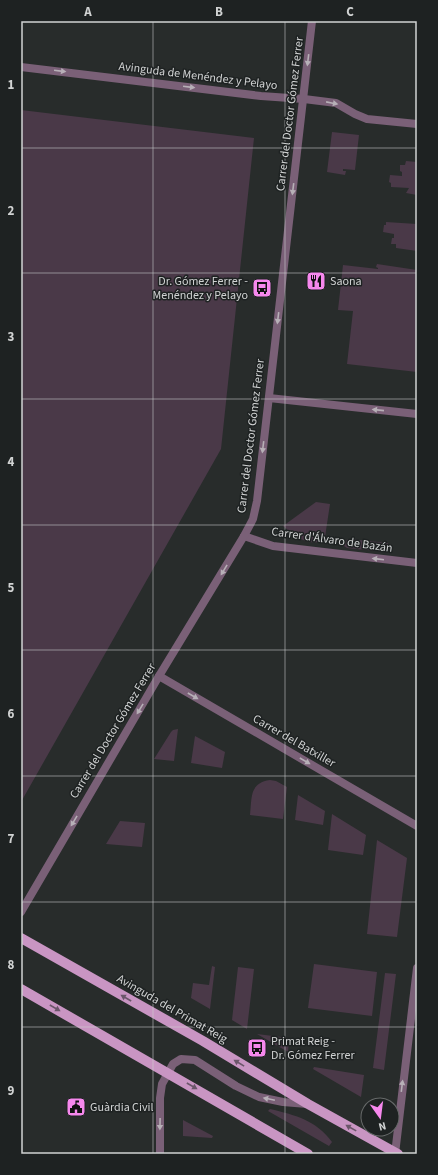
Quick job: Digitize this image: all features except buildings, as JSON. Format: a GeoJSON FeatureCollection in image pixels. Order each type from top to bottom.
{"type":"FeatureCollection","features":[{"type":"Feature","properties":{"kind":"main road","name":"Avinguda del Primat Reig"},"geometry":{"type":"LineString","coordinates":[[21,938],[203,1041],[308,1104],[396,1153]]}},
{"type":"Feature","properties":{"kind":"main road"},"geometry":{"type":"LineString","coordinates":[[21,989],[168,1072],[308,1154]]}},
{"type":"Feature","properties":{"kind":"street","name":"Carrer del Doctor Gómez Ferrer"},"geometry":{"type":"LineString","coordinates":[[21,912],[253,519],[257,501],[312,21]]}},
{"type":"Feature","properties":{"kind":"street","name":"Avinguda de Menéndez y Pelayo"},"geometry":{"type":"LineString","coordinates":[[21,66],[261,96],[336,103],[367,119],[417,124]]}},
{"type":"Feature","properties":{"kind":"street"},"geometry":{"type":"LineString","coordinates":[[269,398],[417,414]]}},
{"type":"Feature","properties":{"kind":"street","name":"Carrer d'Álvaro de Bazán"},"geometry":{"type":"LineString","coordinates":[[244,536],[274,546],[417,563]]}},
{"type":"Feature","properties":{"kind":"street","name":"Carrer del Batxiller"},"geometry":{"type":"LineString","coordinates":[[159,676],[417,826]]}},
{"type":"Feature","properties":{"kind":"street"},"geometry":{"type":"LineString","coordinates":[[396,1153],[417,968]]}},
{"type":"Feature","properties":{"kind":"street","name":"Avinguda del Primat Reig"},"geometry":{"type":"LineString","coordinates":[[168,1072],[173,1064],[181,1059],[195,1060],[236,1086],[259,1097],[283,1102],[308,1104]]}},
{"type":"Feature","properties":{"kind":"street"},"geometry":{"type":"LineString","coordinates":[[160,1154],[160,1098],[162,1084],[168,1072]]}},
{"type":"Feature","properties":{"kind":"shaded area"},"geometry":{"type":"Polygon","coordinates":[[[21,110],[254,138],[221,449],[21,802],[21,110]]]}},
{"type":"Feature","properties":{"kind":"shaded area"},"geometry":{"type":"Polygon","coordinates":[[[332,132],[359,135],[355,170],[343,169],[343,171],[346,171],[345,175],[327,172],[332,132]]]}},
{"type":"Feature","properties":{"kind":"shaded area"},"geometry":{"type":"Polygon","coordinates":[[[406,161],[417,162],[417,195],[406,193],[409,188],[391,187],[391,183],[389,182],[390,175],[402,176],[400,165],[405,165],[406,161]]]}},
{"type":"Feature","properties":{"kind":"shaded area"},"geometry":{"type":"Polygon","coordinates":[[[386,222],[417,224],[417,251],[396,248],[396,244],[391,244],[394,234],[383,232],[386,222]]]}},
{"type":"Feature","properties":{"kind":"shaded area"},"geometry":{"type":"Polygon","coordinates":[[[377,264],[417,270],[417,372],[347,364],[353,311],[338,310],[343,265],[378,269],[376,267],[377,264]]]}},
{"type":"Feature","properties":{"kind":"shaded area"},"geometry":{"type":"Polygon","coordinates":[[[316,502],[330,504],[324,540],[318,542],[307,541],[283,526],[316,502]]]}},
{"type":"Feature","properties":{"kind":"shaded area"},"geometry":{"type":"Polygon","coordinates":[[[348,539],[388,543],[387,552],[347,548],[344,546],[344,543],[348,539]]]}},
{"type":"Feature","properties":{"kind":"shaded area"},"geometry":{"type":"Polygon","coordinates":[[[178,729],[174,761],[154,759],[171,732],[178,729]]]}},
{"type":"Feature","properties":{"kind":"shaded area"},"geometry":{"type":"Polygon","coordinates":[[[195,736],[225,752],[222,768],[191,763],[195,736]]]}},
{"type":"Feature","properties":{"kind":"shaded area"},"geometry":{"type":"Polygon","coordinates":[[[270,780],[276,781],[287,787],[283,819],[250,815],[252,797],[255,788],[258,784],[270,780]]]}},
{"type":"Feature","properties":{"kind":"shaded area"},"geometry":{"type":"Polygon","coordinates":[[[298,795],[325,811],[323,825],[295,820],[298,795]]]}},
{"type":"Feature","properties":{"kind":"shaded area"},"geometry":{"type":"Polygon","coordinates":[[[332,814],[366,835],[363,855],[328,850],[332,814]]]}},
{"type":"Feature","properties":{"kind":"shaded area"},"geometry":{"type":"Polygon","coordinates":[[[120,821],[145,823],[142,847],[106,844],[120,821]]]}},
{"type":"Feature","properties":{"kind":"shaded area"},"geometry":{"type":"Polygon","coordinates":[[[377,840],[407,858],[397,937],[367,934],[377,840]]]}},
{"type":"Feature","properties":{"kind":"shaded area"},"geometry":{"type":"Polygon","coordinates":[[[314,964],[377,972],[372,1016],[308,1008],[314,964]]]}},
{"type":"Feature","properties":{"kind":"shaded area"},"geometry":{"type":"Polygon","coordinates":[[[212,966],[215,967],[210,1009],[191,998],[193,983],[209,985],[212,966]]]}},
{"type":"Feature","properties":{"kind":"shaded area"},"geometry":{"type":"Polygon","coordinates":[[[238,967],[254,969],[247,1029],[232,1020],[238,967]]]}},
{"type":"Feature","properties":{"kind":"shaded area"},"geometry":{"type":"Polygon","coordinates":[[[385,973],[396,974],[384,1070],[373,1068],[385,973]]]}},
{"type":"Feature","properties":{"kind":"shaded area"},"geometry":{"type":"Polygon","coordinates":[[[257,1034],[289,1038],[288,1052],[257,1034]]]}},
{"type":"Feature","properties":{"kind":"shaded area"},"geometry":{"type":"Polygon","coordinates":[[[314,1067],[364,1075],[361,1097],[313,1069],[314,1067]]]}},
{"type":"Feature","properties":{"kind":"shaded area"},"geometry":{"type":"Polygon","coordinates":[[[270,1109],[296,1116],[312,1123],[332,1142],[329,1146],[268,1111],[270,1109]]]}},
{"type":"Feature","properties":{"kind":"shaded area"},"geometry":{"type":"Polygon","coordinates":[[[183,1120],[213,1136],[212,1138],[183,1136],[183,1120]]]}},
{"type":"Feature","properties":{"kind":"place","name":"Saona"},"geometry":{"type":"Point","coordinates":[316,281]}},
{"type":"Feature","properties":{"kind":"place","name":"Dr. Gómez Ferrer - Menéndez y Pelayo"},"geometry":{"type":"Point","coordinates":[262,288]}},
{"type":"Feature","properties":{"kind":"place","name":"Primat Reig - Dr. Gómez Ferrer"},"geometry":{"type":"Point","coordinates":[257,1048]}},
{"type":"Feature","properties":{"kind":"place","name":"Guàrdia Civil"},"geometry":{"type":"Point","coordinates":[76,1107]}}]}
